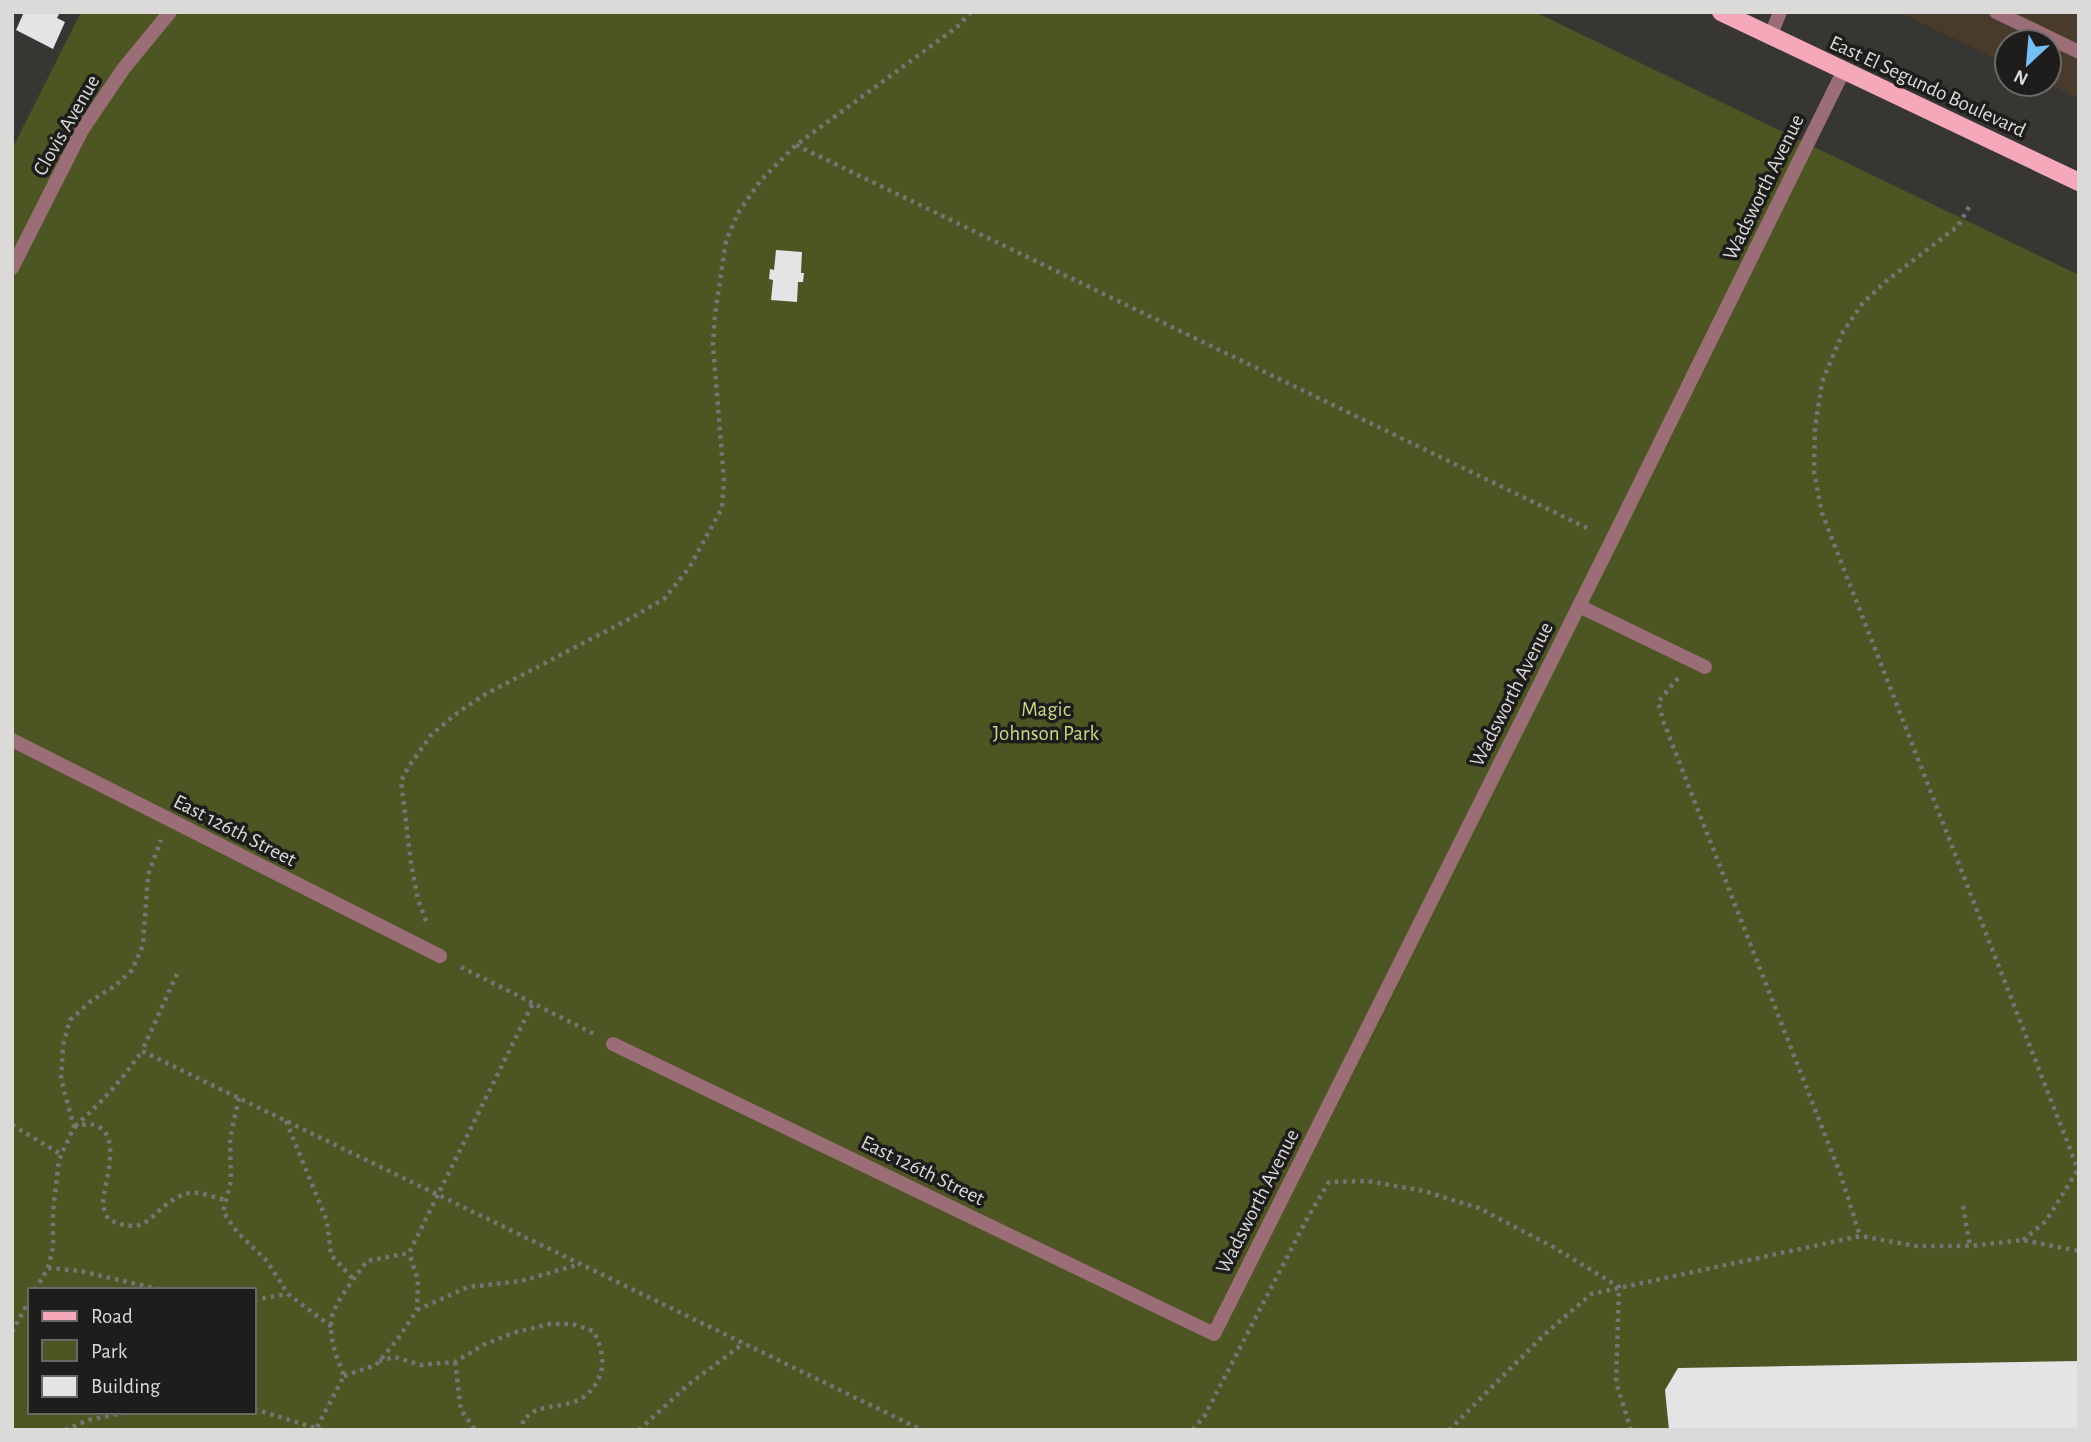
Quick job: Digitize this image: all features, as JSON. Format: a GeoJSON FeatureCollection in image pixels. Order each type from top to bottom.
{"type":"FeatureCollection","features":[{"type":"Feature","properties":{"kind":"main road","name":"East El Segundo Boulevard"},"geometry":{"type":"LineString","coordinates":[[1721,12],[1843,72],[2079,181]]}},
{"type":"Feature","properties":{"kind":"street","name":"Clovis Avenue"},"geometry":{"type":"LineString","coordinates":[[12,268],[82,130],[124,68],[170,12]]}},
{"type":"Feature","properties":{"kind":"street"},"geometry":{"type":"LineString","coordinates":[[1770,37],[1780,12]]}},
{"type":"Feature","properties":{"kind":"street"},"geometry":{"type":"LineString","coordinates":[[1996,12],[2079,52]]}},
{"type":"Feature","properties":{"kind":"street","name":"Wadsworth Avenue"},"geometry":{"type":"LineString","coordinates":[[1214,1335],[1843,72]]}},
{"type":"Feature","properties":{"kind":"street"},"geometry":{"type":"LineString","coordinates":[[1579,606],[1705,667]]}},
{"type":"Feature","properties":{"kind":"street","name":"East 126th Street"},"geometry":{"type":"LineString","coordinates":[[12,740],[440,956]]}},
{"type":"Feature","properties":{"kind":"street","name":"East 126th Street"},"geometry":{"type":"LineString","coordinates":[[613,1044],[1214,1335]]}},
{"type":"Feature","properties":{"kind":"path"},"geometry":{"type":"LineString","coordinates":[[613,1044],[440,956],[418,900],[401,782],[432,734],[457,713],[484,695],[665,598],[689,568],[722,508],[724,480],[713,345],[726,241],[738,213],[761,180],[796,145],[957,27],[971,12]]}},
{"type":"Feature","properties":{"kind":"path"},"geometry":{"type":"LineString","coordinates":[[796,145],[1612,540]]}},
{"type":"Feature","properties":{"kind":"path"},"geometry":{"type":"LineString","coordinates":[[1969,207],[1958,226],[1885,282],[1862,304],[1843,332],[1822,382],[1815,428],[1814,472],[1822,513],[2078,1171],[2046,1221],[2022,1240]]}},
{"type":"Feature","properties":{"kind":"path"},"geometry":{"type":"LineString","coordinates":[[1689,659],[1677,681],[1658,702],[1842,1176],[1860,1236]]}},
{"type":"Feature","properties":{"kind":"path"},"geometry":{"type":"LineString","coordinates":[[74,1127],[61,1079],[62,1045],[71,1020],[132,970],[143,945],[148,876],[169,819]]}},
{"type":"Feature","properties":{"kind":"path"},"geometry":{"type":"LineString","coordinates":[[37,1288],[48,1268],[53,1248],[53,1211],[62,1155],[74,1127],[124,1078],[142,1051],[177,974]]}},
{"type":"Feature","properties":{"kind":"path"},"geometry":{"type":"LineString","coordinates":[[344,1376],[376,1365],[417,1310],[418,1280],[409,1253],[533,1003]]}},
{"type":"Feature","properties":{"kind":"path"},"geometry":{"type":"LineString","coordinates":[[142,1051],[922,1430]]}},
{"type":"Feature","properties":{"kind":"path"},"geometry":{"type":"LineString","coordinates":[[239,1098],[230,1138],[231,1181],[223,1212],[238,1233],[267,1261],[288,1294],[332,1327]]}},
{"type":"Feature","properties":{"kind":"path"},"geometry":{"type":"LineString","coordinates":[[286,1121],[327,1221],[331,1255],[353,1279]]}},
{"type":"Feature","properties":{"kind":"path"},"geometry":{"type":"LineString","coordinates":[[74,1127],[90,1124],[102,1129],[109,1142],[111,1163],[103,1205],[108,1219],[125,1227],[145,1224],[163,1205],[191,1192],[226,1200]]}},
{"type":"Feature","properties":{"kind":"path"},"geometry":{"type":"LineString","coordinates":[[12,1125],[62,1155]]}},
{"type":"Feature","properties":{"kind":"path"},"geometry":{"type":"LineString","coordinates":[[1193,1430],[1205,1415],[1309,1215],[1329,1182],[1368,1181],[1424,1191],[1479,1208],[1555,1248],[1619,1287]]}},
{"type":"Feature","properties":{"kind":"path"},"geometry":{"type":"LineString","coordinates":[[1963,1206],[1970,1247]]}},
{"type":"Feature","properties":{"kind":"path"},"geometry":{"type":"LineString","coordinates":[[1449,1430],[1545,1334],[1591,1294],[1860,1236],[1916,1246],[1970,1247],[2022,1240],[2079,1251]]}},
{"type":"Feature","properties":{"kind":"path"},"geometry":{"type":"LineString","coordinates":[[256,1410],[319,1429],[344,1376],[334,1349],[332,1316],[353,1279],[367,1261],[409,1253]]}},
{"type":"Feature","properties":{"kind":"path"},"geometry":{"type":"LineString","coordinates":[[417,1310],[468,1287],[521,1281],[580,1264]]}},
{"type":"Feature","properties":{"kind":"path"},"geometry":{"type":"LineString","coordinates":[[48,1268],[80,1271],[154,1288]]}},
{"type":"Feature","properties":{"kind":"path"},"geometry":{"type":"LineString","coordinates":[[1619,1287],[1616,1382],[1631,1430]]}},
{"type":"Feature","properties":{"kind":"path"},"geometry":{"type":"LineString","coordinates":[[256,1300],[288,1294]]}},
{"type":"Feature","properties":{"kind":"path"},"geometry":{"type":"LineString","coordinates":[[12,1332],[28,1303]]}},
{"type":"Feature","properties":{"kind":"path"},"geometry":{"type":"LineString","coordinates":[[379,1361],[395,1357],[421,1364],[455,1362],[485,1344],[516,1332],[550,1324],[573,1324],[593,1331],[601,1345],[604,1360],[599,1377],[584,1397],[535,1410],[523,1420],[523,1430]]}},
{"type":"Feature","properties":{"kind":"path"},"geometry":{"type":"LineString","coordinates":[[639,1430],[688,1385],[744,1343]]}},
{"type":"Feature","properties":{"kind":"path"},"geometry":{"type":"LineString","coordinates":[[455,1362],[461,1410],[475,1430]]}},
{"type":"Feature","properties":{"kind":"path"},"geometry":{"type":"LineString","coordinates":[[65,1430],[88,1420],[118,1414]]}},
{"type":"Feature","properties":{"kind":"shaded area"},"geometry":{"type":"Polygon","coordinates":[[[1899,12],[2079,12],[2079,99],[2063,91],[2063,28],[1993,28],[1993,57],[1899,12]]]}},
{"type":"Feature","properties":{"kind":"green space","name":"Magic Johnson Park"},"geometry":{"type":"Polygon","coordinates":[[[81,12],[1535,12],[2079,275],[2079,1430],[12,1430],[12,149],[81,12]]]}},
{"type":"Feature","properties":{"kind":"building"},"geometry":{"type":"Polygon","coordinates":[[[24,12],[60,12],[57,18],[65,22],[53,49],[16,30],[24,12]]]}},
{"type":"Feature","properties":{"kind":"building"},"geometry":{"type":"Polygon","coordinates":[[[776,250],[802,252],[801,273],[804,273],[803,282],[798,282],[797,302],[771,300],[773,280],[769,279],[770,269],[774,270],[776,250]]]}},
{"type":"Feature","properties":{"kind":"building"},"geometry":{"type":"Polygon","coordinates":[[[2079,1361],[2079,1430],[1669,1430],[1665,1390],[1678,1368],[2079,1361]]]}}]}
